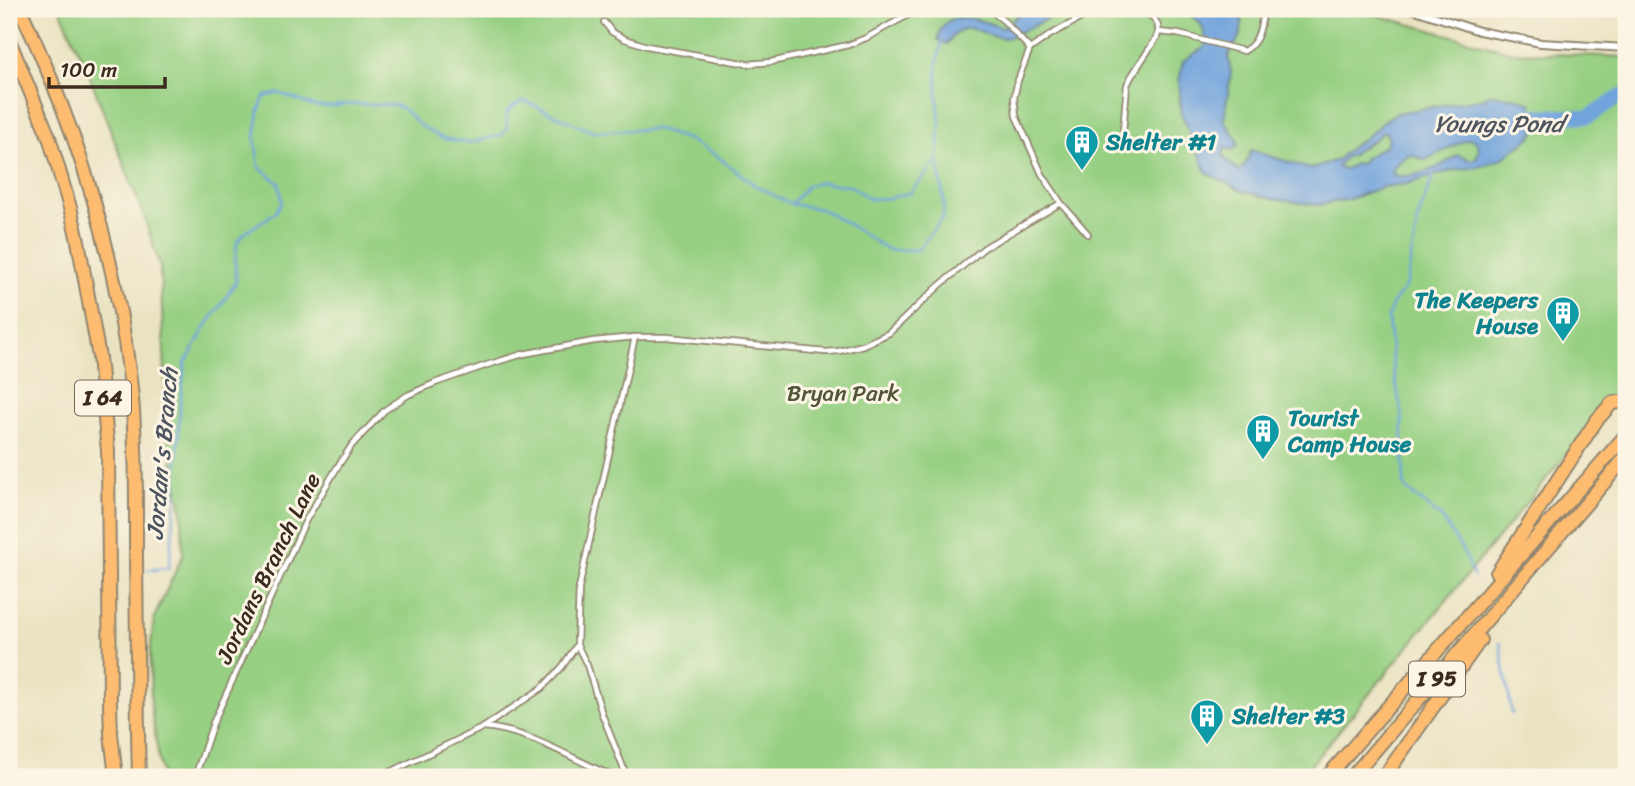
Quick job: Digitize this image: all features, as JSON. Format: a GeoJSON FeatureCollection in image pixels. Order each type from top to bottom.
{"type":"FeatureCollection","features":[{"type":"Feature","properties":{"kind":"highway","name":"I 64"},"geometry":{"type":"LineString","coordinates":[[20,9],[65,113],[94,200],[125,341],[135,440],[138,732],[148,777]]}},
{"type":"Feature","properties":{"kind":"highway","name":"I 64"},"geometry":{"type":"LineString","coordinates":[[9,40],[49,137],[71,211],[79,241],[99,357],[108,451],[110,704],[116,777]]}},
{"type":"Feature","properties":{"kind":"highway"},"geometry":{"type":"LineString","coordinates":[[1475,607],[1595,421],[1612,403],[1626,401]]}},
{"type":"Feature","properties":{"kind":"highway","name":"I 95"},"geometry":{"type":"LineString","coordinates":[[1327,777],[1626,435]]}},
{"type":"Feature","properties":{"kind":"highway","name":"I 95"},"geometry":{"type":"LineString","coordinates":[[1352,777],[1626,457]]}},
{"type":"Feature","properties":{"kind":"highway"},"geometry":{"type":"LineString","coordinates":[[1384,777],[1522,579]]}},
{"type":"Feature","properties":{"kind":"highway"},"geometry":{"type":"LineString","coordinates":[[138,732],[139,777]]}},
{"type":"Feature","properties":{"kind":"street"},"geometry":{"type":"LineString","coordinates":[[604,22],[612,32],[647,46],[748,64],[771,62],[848,45],[919,9]]}},
{"type":"Feature","properties":{"kind":"street"},"geometry":{"type":"LineString","coordinates":[[989,9],[1030,49]]}},
{"type":"Feature","properties":{"kind":"street"},"geometry":{"type":"LineString","coordinates":[[1088,234],[1061,203],[1042,174],[1016,116],[1014,98],[1017,80],[1030,49],[1050,35],[1102,9]]}},
{"type":"Feature","properties":{"kind":"street"},"geometry":{"type":"LineString","coordinates":[[1123,131],[1127,85],[1159,32],[1159,25],[1154,18],[1137,9]]}},
{"type":"Feature","properties":{"kind":"street"},"geometry":{"type":"LineString","coordinates":[[1159,32],[1178,34],[1244,51],[1254,44],[1264,9]]}},
{"type":"Feature","properties":{"kind":"street"},"geometry":{"type":"LineString","coordinates":[[1412,9],[1479,30],[1541,43],[1626,48],[1625,9]]}},
{"type":"Feature","properties":{"kind":"street","name":"Jordans Branch Lane"},"geometry":{"type":"LineString","coordinates":[[195,777],[213,723],[306,520],[352,445],[385,410],[408,395],[435,383],[523,354],[571,345],[635,337],[666,337],[827,352],[863,345],[889,333],[984,248],[1061,203]]}},
{"type":"Feature","properties":{"kind":"street"},"geometry":{"type":"LineString","coordinates":[[380,777],[484,727],[528,699],[562,667],[576,645],[579,588],[635,337]]}},
{"type":"Feature","properties":{"kind":"street"},"geometry":{"type":"LineString","coordinates":[[576,645],[587,665],[602,714],[627,777]]}},
{"type":"Feature","properties":{"kind":"street"},"geometry":{"type":"LineString","coordinates":[[484,727],[525,736],[615,777]]}},
{"type":"Feature","properties":{"kind":"green space","name":"Bryan Park"},"geometry":{"type":"Polygon","coordinates":[[[60,9],[1354,9],[1512,52],[1626,57],[1626,382],[1301,777],[163,777],[151,707],[150,653],[154,618],[183,555],[182,512],[168,438],[160,266],[143,214],[90,77],[60,9]]]}},
{"type":"Feature","properties":{"kind":"water"},"geometry":{"type":"Polygon","coordinates":[[[1025,9],[1064,9],[1007,38],[968,28],[955,35],[947,44],[938,40],[941,29],[947,22],[955,19],[975,19],[1003,28],[1025,9]]]}},
{"type":"Feature","properties":{"kind":"water","name":"Youngs Pond"},"geometry":{"type":"Polygon","coordinates":[[[1182,9],[1241,9],[1240,34],[1228,56],[1231,72],[1224,120],[1237,139],[1238,146],[1232,150],[1225,148],[1223,155],[1239,171],[1251,150],[1310,169],[1338,160],[1397,113],[1486,98],[1487,94],[1518,98],[1531,103],[1535,131],[1503,158],[1479,167],[1454,170],[1406,184],[1382,187],[1350,199],[1318,205],[1272,199],[1242,191],[1207,173],[1181,113],[1179,81],[1183,61],[1205,47],[1203,28],[1182,9]],[[1382,132],[1337,166],[1345,169],[1363,163],[1364,159],[1386,145],[1386,132],[1382,132]],[[1468,139],[1425,160],[1410,154],[1396,165],[1392,174],[1408,176],[1426,172],[1457,155],[1475,159],[1479,152],[1478,144],[1468,139]]]}},
{"type":"Feature","properties":{"kind":"waterway","name":"Jordan's Branch"},"geometry":{"type":"LineString","coordinates":[[148,570],[169,568],[185,364],[236,281],[237,242],[246,232],[276,212],[282,201],[279,183],[259,167],[255,138],[264,97],[279,93],[313,106],[329,107],[348,104],[395,105],[406,111],[419,125],[442,138],[468,143],[502,135],[507,129],[506,113],[524,101],[593,132],[655,129],[687,139],[717,156],[756,186],[791,204],[821,209],[888,250],[918,250],[943,217],[944,202],[938,160],[940,122],[937,93],[937,64],[942,42]]}},
{"type":"Feature","properties":{"kind":"waterway"},"geometry":{"type":"LineString","coordinates":[[1533,115],[1588,117],[1626,93]]}},
{"type":"Feature","properties":{"kind":"waterway"},"geometry":{"type":"LineString","coordinates":[[791,204],[807,186],[820,182],[851,186],[870,199],[910,193],[937,161]]}},
{"type":"Feature","properties":{"kind":"waterway"},"geometry":{"type":"LineString","coordinates":[[1433,176],[1418,218],[1407,281],[1392,305],[1388,318],[1393,368],[1402,415],[1404,483],[1406,489],[1442,518],[1464,553],[1474,577]]}},
{"type":"Feature","properties":{"kind":"waterway"},"geometry":{"type":"LineString","coordinates":[[1500,643],[1512,714]]}},
{"type":"Feature","properties":{"kind":"place","name":"Shelter #1"},"geometry":{"type":"Point","coordinates":[1082,172]}},
{"type":"Feature","properties":{"kind":"place","name":"The Keepers House"},"geometry":{"type":"Point","coordinates":[1563,343]}},
{"type":"Feature","properties":{"kind":"place","name":"Tourist Camp House"},"geometry":{"type":"Point","coordinates":[1263,461]}},
{"type":"Feature","properties":{"kind":"place","name":"Shelter #3"},"geometry":{"type":"Point","coordinates":[1207,746]}}]}
